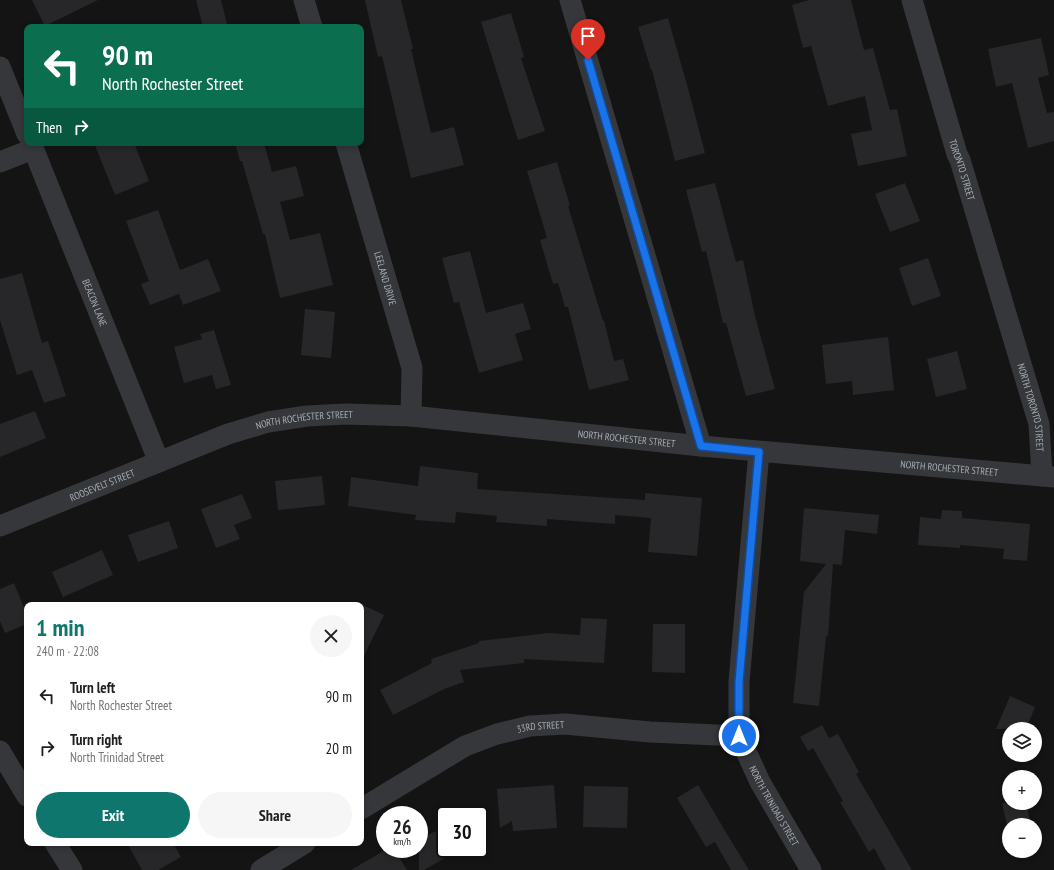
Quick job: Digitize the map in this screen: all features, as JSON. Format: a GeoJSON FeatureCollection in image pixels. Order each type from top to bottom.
{"type":"FeatureCollection","features":[{"type":"Feature","properties":{"kind":"street"},"geometry":{"type":"LineString","coordinates":[[304,0],[311,24]]}},
{"type":"Feature","properties":{"kind":"street"},"geometry":{"type":"LineString","coordinates":[[570,0],[701,446]]}},
{"type":"Feature","properties":{"kind":"street","name":"TORONTO STREET"},"geometry":{"type":"LineString","coordinates":[[912,0],[956,154],[960,160],[1014,339]]}},
{"type":"Feature","properties":{"kind":"street","name":"BEACON LANE"},"geometry":{"type":"LineString","coordinates":[[0,67],[24,127]]}},
{"type":"Feature","properties":{"kind":"street"},"geometry":{"type":"LineString","coordinates":[[0,162],[24,146]]}},
{"type":"Feature","properties":{"kind":"street","name":"BEACON LANE"},"geometry":{"type":"LineString","coordinates":[[32,146],[159,462]]}},
{"type":"Feature","properties":{"kind":"street","name":"LEELAND DRIVE"},"geometry":{"type":"LineString","coordinates":[[347,146],[412,368],[411,416]]}},
{"type":"Feature","properties":{"kind":"street","name":"NORTH TORONTO STREET"},"geometry":{"type":"LineString","coordinates":[[1014,339],[1039,424],[1048,477]]}},
{"type":"Feature","properties":{"kind":"street","name":"NORTH ROCHESTER STREET"},"geometry":{"type":"LineString","coordinates":[[204,443],[268,422],[306,416],[346,414],[411,416],[759,452],[1048,477]]}},
{"type":"Feature","properties":{"kind":"street","name":"ROOSEVELT STREET"},"geometry":{"type":"LineString","coordinates":[[0,526],[204,443]]}},
{"type":"Feature","properties":{"kind":"street","name":"NORTH TRINIDAD STREET"},"geometry":{"type":"LineString","coordinates":[[759,452],[739,682],[739,736],[760,782],[811,870]]}},
{"type":"Feature","properties":{"kind":"street","name":"33RD STREET"},"geometry":{"type":"LineString","coordinates":[[364,801],[465,746],[497,734],[530,726],[565,724],[650,732],[739,736]]}},
{"type":"Feature","properties":{"kind":"street"},"geometry":{"type":"LineString","coordinates":[[0,750],[24,791]]}},
{"type":"Feature","properties":{"kind":"street"},"geometry":{"type":"LineString","coordinates":[[58,846],[72,870]]}},
{"type":"Feature","properties":{"kind":"street"},"geometry":{"type":"LineString","coordinates":[[261,870],[300,846]]}},
{"type":"Feature","properties":{"kind":"building"},"geometry":{"type":"Polygon","coordinates":[[[32,0],[98,0],[49,24],[44,24],[32,0]]]}},
{"type":"Feature","properties":{"kind":"building"},"geometry":{"type":"Polygon","coordinates":[[[196,0],[221,0],[227,24],[202,24],[196,0]]]}},
{"type":"Feature","properties":{"kind":"building"},"geometry":{"type":"Polygon","coordinates":[[[365,0],[401,0],[431,133],[454,127],[464,165],[411,178],[382,56],[378,57],[365,0]]]}},
{"type":"Feature","properties":{"kind":"building"},"geometry":{"type":"Polygon","coordinates":[[[809,0],[851,0],[864,50],[873,48],[890,110],[897,109],[907,156],[858,166],[851,134],[872,130],[865,96],[828,106],[811,46],[803,48],[792,5],[809,0]]]}},
{"type":"Feature","properties":{"kind":"building"},"geometry":{"type":"Polygon","coordinates":[[[511,13],[524,57],[521,58],[545,131],[518,140],[481,22],[511,13]]]}},
{"type":"Feature","properties":{"kind":"building"},"geometry":{"type":"Polygon","coordinates":[[[668,18],[705,153],[675,161],[652,70],[638,27],[668,18]]]}},
{"type":"Feature","properties":{"kind":"building"},"geometry":{"type":"Polygon","coordinates":[[[1041,38],[1049,75],[1038,78],[1047,113],[1054,112],[1054,141],[1028,148],[1012,83],[996,87],[988,49],[1041,38]]]}},
{"type":"Feature","properties":{"kind":"building"},"geometry":{"type":"Polygon","coordinates":[[[95,146],[135,146],[149,181],[115,195],[95,146]]]}},
{"type":"Feature","properties":{"kind":"building"},"geometry":{"type":"Polygon","coordinates":[[[236,146],[265,146],[272,172],[296,166],[304,196],[280,202],[290,240],[320,233],[333,285],[280,298],[265,234],[263,234],[242,161],[240,161],[236,146]]]}},
{"type":"Feature","properties":{"kind":"building"},"geometry":{"type":"Polygon","coordinates":[[[557,162],[570,206],[568,206],[604,321],[614,361],[623,359],[629,380],[589,390],[568,307],[565,307],[558,283],[553,284],[540,240],[547,238],[527,171],[557,162]]]}},
{"type":"Feature","properties":{"kind":"building"},"geometry":{"type":"Polygon","coordinates":[[[715,183],[736,262],[743,260],[755,316],[775,389],[746,396],[726,323],[723,323],[706,251],[702,252],[686,190],[715,183]]]}},
{"type":"Feature","properties":{"kind":"building"},"geometry":{"type":"Polygon","coordinates":[[[905,183],[920,221],[890,232],[875,194],[905,183]]]}},
{"type":"Feature","properties":{"kind":"building"},"geometry":{"type":"Polygon","coordinates":[[[158,210],[180,270],[208,259],[221,291],[183,305],[179,294],[150,305],[141,284],[149,281],[126,221],[158,210]]]}},
{"type":"Feature","properties":{"kind":"building"},"geometry":{"type":"Polygon","coordinates":[[[470,251],[486,313],[523,303],[531,329],[515,334],[523,360],[479,373],[459,302],[454,303],[442,258],[470,251]]]}},
{"type":"Feature","properties":{"kind":"building"},"geometry":{"type":"Polygon","coordinates":[[[928,258],[941,296],[912,306],[899,268],[928,258]]]}},
{"type":"Feature","properties":{"kind":"building"},"geometry":{"type":"Polygon","coordinates":[[[22,273],[42,343],[48,341],[66,396],[44,403],[32,370],[17,375],[0,320],[0,279],[22,273]]]}},
{"type":"Feature","properties":{"kind":"building"},"geometry":{"type":"Polygon","coordinates":[[[305,309],[335,312],[331,358],[301,355],[305,309]]]}},
{"type":"Feature","properties":{"kind":"building"},"geometry":{"type":"Polygon","coordinates":[[[214,330],[231,385],[216,389],[212,375],[184,383],[174,347],[202,339],[200,334],[214,330]]]}},
{"type":"Feature","properties":{"kind":"building"},"geometry":{"type":"Polygon","coordinates":[[[888,337],[894,390],[853,395],[852,381],[826,384],[822,345],[888,337]]]}},
{"type":"Feature","properties":{"kind":"building"},"geometry":{"type":"Polygon","coordinates":[[[957,351],[967,389],[936,397],[927,359],[957,351]]]}},
{"type":"Feature","properties":{"kind":"building"},"geometry":{"type":"Polygon","coordinates":[[[35,411],[46,438],[0,457],[0,424],[35,411]]]}},
{"type":"Feature","properties":{"kind":"building"},"geometry":{"type":"Polygon","coordinates":[[[420,466],[478,473],[477,489],[645,500],[645,493],[702,498],[697,556],[648,552],[651,518],[615,515],[615,524],[547,519],[547,526],[496,522],[497,516],[456,512],[455,523],[415,520],[416,515],[348,506],[351,477],[418,486],[420,466]]]}},
{"type":"Feature","properties":{"kind":"building"},"geometry":{"type":"Polygon","coordinates":[[[322,476],[325,505],[278,510],[275,481],[322,476]]]}},
{"type":"Feature","properties":{"kind":"building"},"geometry":{"type":"Polygon","coordinates":[[[242,494],[252,518],[234,525],[240,539],[216,548],[201,509],[242,494]]]}},
{"type":"Feature","properties":{"kind":"building"},"geometry":{"type":"Polygon","coordinates":[[[804,508],[879,515],[877,534],[845,530],[842,565],[833,564],[828,636],[826,636],[819,706],[793,703],[804,592],[826,564],[800,561],[804,508]]]}},
{"type":"Feature","properties":{"kind":"building"},"geometry":{"type":"Polygon","coordinates":[[[942,510],[962,511],[962,518],[1030,524],[1027,561],[1003,559],[1004,549],[960,545],[960,548],[918,545],[920,517],[941,519],[942,510]]]}},
{"type":"Feature","properties":{"kind":"building"},"geometry":{"type":"Polygon","coordinates":[[[169,521],[178,548],[138,562],[128,535],[169,521]]]}},
{"type":"Feature","properties":{"kind":"building"},"geometry":{"type":"Polygon","coordinates":[[[102,550],[113,575],[63,597],[52,572],[102,550]]]}},
{"type":"Feature","properties":{"kind":"building"},"geometry":{"type":"Polygon","coordinates":[[[14,583],[24,608],[24,625],[5,633],[0,621],[0,589],[14,583]]]}},
{"type":"Feature","properties":{"kind":"building"},"geometry":{"type":"Polygon","coordinates":[[[364,605],[384,615],[364,656],[364,605]]]}},
{"type":"Feature","properties":{"kind":"building"},"geometry":{"type":"Polygon","coordinates":[[[581,618],[607,619],[604,663],[524,659],[524,663],[460,670],[464,682],[444,689],[393,715],[380,690],[432,663],[431,659],[479,643],[479,641],[548,633],[580,635],[581,618]]]}},
{"type":"Feature","properties":{"kind":"building"},"geometry":{"type":"Polygon","coordinates":[[[653,624],[685,624],[685,673],[652,672],[653,624]]]}},
{"type":"Feature","properties":{"kind":"building"},"geometry":{"type":"Polygon","coordinates":[[[1010,696],[1035,707],[1029,722],[1002,722],[1002,729],[996,729],[1010,696]]]}},
{"type":"Feature","properties":{"kind":"building"},"geometry":{"type":"Polygon","coordinates":[[[822,725],[829,738],[838,734],[859,772],[856,774],[912,870],[886,870],[874,848],[869,852],[840,802],[843,801],[813,748],[808,751],[800,737],[822,725]]]}},
{"type":"Feature","properties":{"kind":"building"},"geometry":{"type":"Polygon","coordinates":[[[554,785],[557,828],[513,831],[512,821],[500,828],[497,789],[554,785]]]}},
{"type":"Feature","properties":{"kind":"building"},"geometry":{"type":"Polygon","coordinates":[[[698,785],[749,870],[731,870],[715,842],[706,847],[677,798],[698,785]]]}},
{"type":"Feature","properties":{"kind":"building"},"geometry":{"type":"Polygon","coordinates":[[[584,786],[628,787],[627,828],[583,827],[584,786]]]}},
{"type":"Feature","properties":{"kind":"building"},"geometry":{"type":"Polygon","coordinates":[[[1004,810],[1028,810],[1029,818],[1005,818],[1004,810]]]}},
{"type":"Feature","properties":{"kind":"building"},"geometry":{"type":"Polygon","coordinates":[[[436,831],[436,858],[445,858],[424,870],[419,870],[419,858],[428,858],[428,835],[436,831]]]}},
{"type":"Feature","properties":{"kind":"building"},"geometry":{"type":"Polygon","coordinates":[[[129,846],[175,846],[181,857],[158,870],[142,870],[129,846]]]}},
{"type":"Feature","properties":{"kind":"building"},"geometry":{"type":"Polygon","coordinates":[[[376,855],[376,858],[400,858],[407,870],[351,870],[376,855]]]}},
{"type":"Feature","properties":{"kind":"route"},"geometry":{"type":"LineString","coordinates":[[588,60],[701,446],[759,452],[739,682],[739,736]]}}]}
